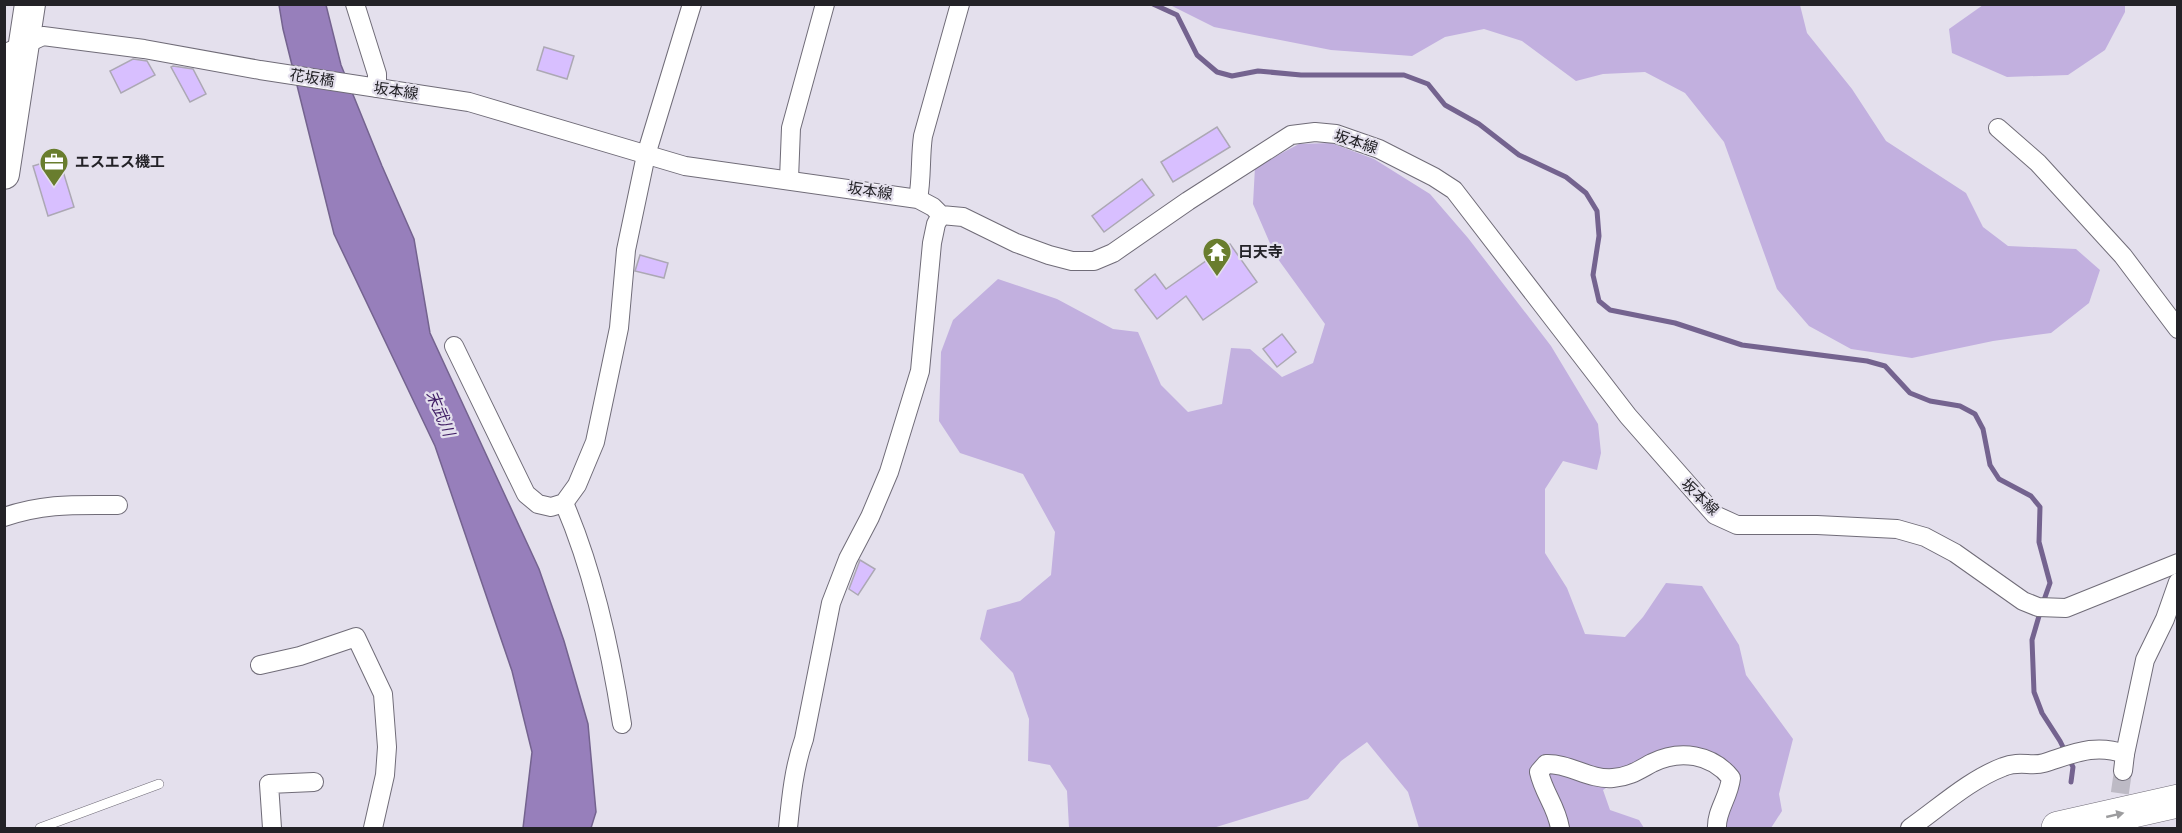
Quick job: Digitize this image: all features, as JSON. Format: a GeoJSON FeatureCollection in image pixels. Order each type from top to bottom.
{"type":"FeatureCollection","features":[{"type":"Feature","properties":{"kind":"highway"},"geometry":{"type":"LineString","coordinates":[[2058,828],[2178,801]]}},
{"type":"Feature","properties":{"kind":"main road"},"geometry":{"type":"LineString","coordinates":[[4,174],[14,50],[30,4]]}},
{"type":"Feature","properties":{"kind":"street"},"geometry":{"type":"LineString","coordinates":[[355,4],[376,74],[371,87]]}},
{"type":"Feature","properties":{"kind":"street"},"geometry":{"type":"LineString","coordinates":[[454,345],[526,494],[538,504],[551,507],[564,503],[577,485],[595,442],[619,328],[626,249],[646,155],[692,4]]}},
{"type":"Feature","properties":{"kind":"street"},"geometry":{"type":"LineString","coordinates":[[789,179],[791,128],[825,4]]}},
{"type":"Feature","properties":{"kind":"street"},"geometry":{"type":"LineString","coordinates":[[918,199],[921,185],[920,159],[923,136],[960,4]]}},
{"type":"Feature","properties":{"kind":"street","name":"花坂橋"},"geometry":{"type":"LineString","coordinates":[[14,50],[43,36],[144,49],[371,87]]}},
{"type":"Feature","properties":{"kind":"street","name":"坂本線"},"geometry":{"type":"LineString","coordinates":[[371,87],[469,102],[685,166],[918,199],[933,207],[940,215],[963,217],[1016,243],[1072,261],[1094,261],[1113,253],[1188,201],[1291,135],[1315,132],[1336,134],[1379,149],[1434,177],[1454,190],[1628,416],[1715,515],[1737,525],[1816,525],[1897,529],[1925,537],[1955,553],[2023,601],[2038,607],[2066,608],[2178,563]]}},
{"type":"Feature","properties":{"kind":"street"},"geometry":{"type":"LineString","coordinates":[[1998,128],[2038,163],[2123,256],[2178,329]]}},
{"type":"Feature","properties":{"kind":"street"},"geometry":{"type":"LineString","coordinates":[[788,828],[796,765],[804,739],[831,603],[848,559],[870,517],[889,472],[920,371],[932,243],[940,215]]}},
{"type":"Feature","properties":{"kind":"street"},"geometry":{"type":"LineString","coordinates":[[564,503],[574,525],[591,582],[613,668],[622,724]]}},
{"type":"Feature","properties":{"kind":"street"},"geometry":{"type":"LineString","coordinates":[[4,517],[27,509],[52,505],[118,506]]}},
{"type":"Feature","properties":{"kind":"street"},"geometry":{"type":"LineString","coordinates":[[1910,828],[1975,782],[2004,766],[2021,762],[2038,765],[2097,748],[2112,750],[2124,763],[2145,660],[2165,619],[2178,582]]}},
{"type":"Feature","properties":{"kind":"street"},"geometry":{"type":"LineString","coordinates":[[260,665],[300,656],[356,637],[383,694],[387,747],[385,775],[373,828]]}},
{"type":"Feature","properties":{"kind":"street"},"geometry":{"type":"LineString","coordinates":[[1560,828],[1557,811],[1542,784],[1539,772],[1546,764],[1557,763],[1588,776],[1613,778],[1634,774],[1653,762],[1677,755],[1702,757],[1723,767],[1731,778],[1730,792],[1717,819],[1717,828]]}},
{"type":"Feature","properties":{"kind":"street"},"geometry":{"type":"LineString","coordinates":[[272,828],[269,784],[314,782]]}},
{"type":"Feature","properties":{"kind":"lane"},"geometry":{"type":"LineString","coordinates":[[39,828],[159,784]]}},
{"type":"Feature","properties":{"kind":"shaded area"},"geometry":{"type":"Polygon","coordinates":[[[1170,5],[1800,5],[1807,33],[1852,89],[1886,141],[1966,193],[1983,227],[2008,246],[2076,249],[2100,270],[2089,303],[2051,333],[1993,341],[1912,358],[1851,349],[1809,326],[1777,289],[1724,142],[1685,93],[1645,72],[1603,74],[1576,81],[1522,41],[1484,29],[1445,37],[1412,56],[1331,50],[1214,27],[1170,5]]]}},
{"type":"Feature","properties":{"kind":"shaded area"},"geometry":{"type":"Polygon","coordinates":[[[1983,5],[2125,5],[2125,12],[2105,50],[2068,75],[2007,77],[1952,53],[1949,29],[1983,5]]]}},
{"type":"Feature","properties":{"kind":"shaded area"},"geometry":{"type":"Polygon","coordinates":[[[1331,143],[1374,159],[1430,194],[1468,238],[1551,346],[1598,424],[1601,453],[1597,470],[1563,461],[1545,489],[1545,553],[1567,588],[1585,634],[1625,637],[1643,617],[1666,583],[1702,586],[1739,645],[1746,675],[1793,739],[1779,794],[1782,811],[1771,828],[1724,828],[1738,786],[1729,762],[1699,749],[1632,769],[1603,790],[1610,810],[1639,820],[1644,828],[1419,828],[1408,792],[1367,742],[1341,761],[1308,799],[1213,828],[1069,828],[1067,791],[1050,765],[1028,761],[1029,719],[1013,673],[980,639],[987,610],[1020,601],[1051,575],[1055,532],[1023,474],[960,453],[939,421],[941,352],[953,320],[998,279],[1057,299],[1113,329],[1138,332],[1161,385],[1188,412],[1222,404],[1231,348],[1250,349],[1282,377],[1313,363],[1325,324],[1275,255],[1253,204],[1255,167],[1299,144],[1331,143]]]}},
{"type":"Feature","properties":{"kind":"water","name":"末武川"},"geometry":{"type":"Polygon","coordinates":[[[279,5],[326,5],[341,65],[414,239],[430,333],[539,569],[564,641],[588,724],[596,812],[591,828],[523,828],[532,752],[512,671],[435,446],[334,234],[279,5]]]}},
{"type":"Feature","properties":{"kind":"building"},"geometry":{"type":"Polygon","coordinates":[[[544,47],[574,56],[567,79],[537,70],[544,47]]]}},
{"type":"Feature","properties":{"kind":"building"},"geometry":{"type":"Polygon","coordinates":[[[133,59],[147,61],[155,75],[121,93],[110,71],[133,59]]]}},
{"type":"Feature","properties":{"kind":"building"},"geometry":{"type":"Polygon","coordinates":[[[171,67],[193,69],[206,94],[190,102],[171,67]]]}},
{"type":"Feature","properties":{"kind":"building"},"geometry":{"type":"Polygon","coordinates":[[[1217,127],[1230,147],[1173,182],[1161,162],[1217,127]]]}},
{"type":"Feature","properties":{"kind":"building","name":"エスエス機工"},"geometry":{"type":"Polygon","coordinates":[[[59,158],[74,207],[48,216],[33,166],[59,158]]]}},
{"type":"Feature","properties":{"kind":"building"},"geometry":{"type":"Polygon","coordinates":[[[1142,179],[1154,195],[1104,232],[1092,216],[1142,179]]]}},
{"type":"Feature","properties":{"kind":"building"},"geometry":{"type":"Polygon","coordinates":[[[1230,244],[1257,282],[1203,320],[1186,296],[1157,319],[1135,290],[1155,274],[1166,289],[1230,244]]]}},
{"type":"Feature","properties":{"kind":"building"},"geometry":{"type":"Polygon","coordinates":[[[640,255],[668,263],[664,278],[635,271],[640,255]]]}},
{"type":"Feature","properties":{"kind":"building"},"geometry":{"type":"Polygon","coordinates":[[[1282,334],[1296,352],[1277,367],[1263,349],[1282,334]]]}},
{"type":"Feature","properties":{"kind":"building"},"geometry":{"type":"Polygon","coordinates":[[[860,560],[875,569],[858,595],[849,589],[860,560]]]}},
{"type":"Feature","properties":{"kind":"waterway"},"geometry":{"type":"LineString","coordinates":[[1153,4],[1177,15],[1197,55],[1217,72],[1232,76],[1258,71],[1301,75],[1404,75],[1428,84],[1445,105],[1479,124],[1519,155],[1566,177],[1586,193],[1597,211],[1599,236],[1593,275],[1599,301],[1610,310],[1675,323],[1742,345],[1867,361],[1885,366],[1910,393],[1930,401],[1960,406],[1975,414],[1983,429],[1990,465],[1999,479],[2031,496],[2040,507],[2039,542],[2050,583],[2044,600]]}},
{"type":"Feature","properties":{"kind":"waterway"},"geometry":{"type":"LineString","coordinates":[[2039,616],[2032,640],[2034,692],[2042,713],[2073,767],[2071,782]]}},
{"type":"Feature","properties":{"kind":"tunnel"},"geometry":{"type":"LineString","coordinates":[[2116,820],[2123,771]]}},
{"type":"Feature","properties":{"kind":"place","name":"エスエス機工"},"geometry":{"type":"Point","coordinates":[54,188]}},
{"type":"Feature","properties":{"kind":"place","name":"日天寺"},"geometry":{"type":"Point","coordinates":[1217,278]}}]}
